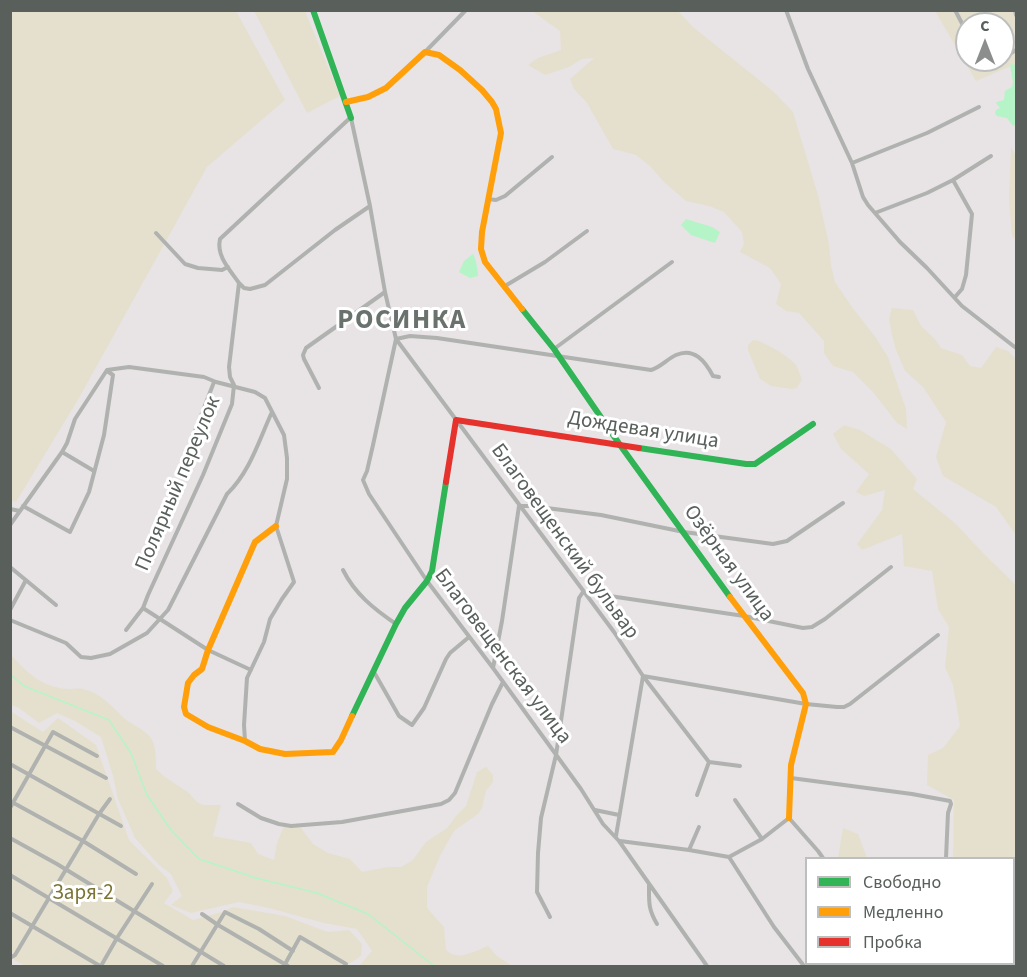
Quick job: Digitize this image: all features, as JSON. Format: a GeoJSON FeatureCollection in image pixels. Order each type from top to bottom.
{"type":"FeatureCollection","features":[{"type":"Feature","properties":{"kind":"street"},"geometry":{"type":"LineString","coordinates":[[313,10],[351,118],[396,339],[410,336],[437,338],[651,370],[663,365],[676,355],[690,353],[700,357],[713,376],[719,377]]}},
{"type":"Feature","properties":{"kind":"street"},"geometry":{"type":"LineString","coordinates":[[346,102],[368,97],[386,88],[466,10]]}},
{"type":"Feature","properties":{"kind":"street"},"geometry":{"type":"LineString","coordinates":[[786,10],[807,69],[852,163],[863,197],[900,243],[962,306],[1017,348]]}},
{"type":"Feature","properties":{"kind":"street"},"geometry":{"type":"LineString","coordinates":[[1015,10],[1017,15]]}},
{"type":"Feature","properties":{"kind":"street","name":"Озёрная улица"},"geometry":{"type":"LineString","coordinates":[[425,52],[436,54],[450,62],[475,83],[489,98],[496,110],[501,133],[482,232],[481,249],[485,262],[554,349],[620,445],[803,693],[806,704]]}},
{"type":"Feature","properties":{"kind":"street"},"geometry":{"type":"LineString","coordinates":[[852,163],[927,133],[979,107]]}},
{"type":"Feature","properties":{"kind":"street"},"geometry":{"type":"LineString","coordinates":[[351,118],[220,239],[218,246],[220,254],[239,283],[250,290],[265,285],[335,230],[370,206]]}},
{"type":"Feature","properties":{"kind":"street"},"geometry":{"type":"LineString","coordinates":[[875,213],[927,193],[991,156]]}},
{"type":"Feature","properties":{"kind":"street"},"geometry":{"type":"LineString","coordinates":[[488,199],[496,200],[505,196],[552,157]]}},
{"type":"Feature","properties":{"kind":"street"},"geometry":{"type":"LineString","coordinates":[[953,180],[972,214],[966,275],[962,289],[955,297]]}},
{"type":"Feature","properties":{"kind":"street"},"geometry":{"type":"LineString","coordinates":[[505,286],[545,262],[587,231]]}},
{"type":"Feature","properties":{"kind":"street"},"geometry":{"type":"LineString","coordinates":[[156,233],[185,264],[198,268],[222,270],[228,267]]}},
{"type":"Feature","properties":{"kind":"street"},"geometry":{"type":"LineString","coordinates":[[554,349],[672,262]]}},
{"type":"Feature","properties":{"kind":"street","name":"Полярный переулок"},"geometry":{"type":"LineString","coordinates":[[144,608],[212,455],[232,404],[234,386],[229,367],[239,283]]}},
{"type":"Feature","properties":{"kind":"street"},"geometry":{"type":"LineString","coordinates":[[319,388],[304,359],[306,348],[385,292]]}},
{"type":"Feature","properties":{"kind":"street","name":"Благовещенский бульвар"},"geometry":{"type":"LineString","coordinates":[[396,339],[709,762]]}},
{"type":"Feature","properties":{"kind":"street","name":"Благовещенская улица"},"geometry":{"type":"LineString","coordinates":[[396,339],[363,480],[374,503],[427,581],[556,754],[603,824],[619,840],[707,966]]}},
{"type":"Feature","properties":{"kind":"street"},"geometry":{"type":"LineString","coordinates":[[10,525],[62,452],[75,418],[107,370],[129,367],[204,378],[255,392],[265,398],[284,435],[287,479],[276,526],[294,582],[270,619],[264,642],[247,678],[245,741]]}},
{"type":"Feature","properties":{"kind":"street"},"geometry":{"type":"LineString","coordinates":[[23,506],[70,532],[89,492],[104,435],[113,375],[107,370]]}},
{"type":"Feature","properties":{"kind":"street"},"geometry":{"type":"LineString","coordinates":[[192,440],[214,381]]}},
{"type":"Feature","properties":{"kind":"street"},"geometry":{"type":"LineString","coordinates":[[10,620],[66,643],[81,657],[92,658],[110,654],[147,633],[168,610],[226,494],[234,487],[250,463],[272,412]]}},
{"type":"Feature","properties":{"kind":"street"},"geometry":{"type":"LineString","coordinates":[[276,526],[255,542],[202,669],[188,683],[184,708],[186,714],[208,727],[260,749],[285,754],[333,752],[341,740],[396,624],[432,571],[456,420]]}},
{"type":"Feature","properties":{"kind":"street","name":"Дождевая улица"},"geometry":{"type":"LineString","coordinates":[[456,420],[746,464],[755,464],[813,424]]}},
{"type":"Feature","properties":{"kind":"street"},"geometry":{"type":"LineString","coordinates":[[62,452],[94,471]]}},
{"type":"Feature","properties":{"kind":"street"},"geometry":{"type":"LineString","coordinates":[[493,668],[519,506],[601,515],[684,531],[761,543],[779,543],[787,541],[843,502]]}},
{"type":"Feature","properties":{"kind":"street"},"geometry":{"type":"LineString","coordinates":[[10,509],[20,511]]}},
{"type":"Feature","properties":{"kind":"street"},"geometry":{"type":"LineString","coordinates":[[10,567],[56,605]]}},
{"type":"Feature","properties":{"kind":"street"},"geometry":{"type":"LineString","coordinates":[[550,917],[537,892],[541,818],[556,754],[579,598],[583,592],[744,616],[803,628],[812,627],[825,619],[891,567]]}},
{"type":"Feature","properties":{"kind":"street"},"geometry":{"type":"LineString","coordinates":[[343,570],[355,590],[375,610],[396,624]]}},
{"type":"Feature","properties":{"kind":"street"},"geometry":{"type":"LineString","coordinates":[[10,610],[26,580]]}},
{"type":"Feature","properties":{"kind":"street"},"geometry":{"type":"LineString","coordinates":[[126,630],[144,608],[208,650],[251,670]]}},
{"type":"Feature","properties":{"kind":"street"},"geometry":{"type":"LineString","coordinates":[[615,836],[644,676],[806,704],[844,707],[938,636]]}},
{"type":"Feature","properties":{"kind":"street"},"geometry":{"type":"LineString","coordinates":[[373,669],[399,716],[412,725],[424,708],[446,659],[469,638]]}},
{"type":"Feature","properties":{"kind":"street"},"geometry":{"type":"LineString","coordinates":[[238,804],[261,818],[291,826],[342,822],[441,804],[455,793],[503,682]]}},
{"type":"Feature","properties":{"kind":"street"},"geometry":{"type":"LineString","coordinates":[[806,704],[791,765],[789,818],[822,857]]}},
{"type":"Feature","properties":{"kind":"street"},"geometry":{"type":"LineString","coordinates":[[10,727],[106,778]]}},
{"type":"Feature","properties":{"kind":"street"},"geometry":{"type":"LineString","coordinates":[[10,808],[53,732],[97,756]]}},
{"type":"Feature","properties":{"kind":"street"},"geometry":{"type":"LineString","coordinates":[[697,795],[709,762],[741,766]]}},
{"type":"Feature","properties":{"kind":"street"},"geometry":{"type":"LineString","coordinates":[[10,764],[121,826]]}},
{"type":"Feature","properties":{"kind":"street"},"geometry":{"type":"LineString","coordinates":[[791,778],[950,801],[946,857]]}},
{"type":"Feature","properties":{"kind":"street"},"geometry":{"type":"LineString","coordinates":[[10,958],[15,955],[110,799]]}},
{"type":"Feature","properties":{"kind":"street"},"geometry":{"type":"LineString","coordinates":[[735,800],[762,839]]}},
{"type":"Feature","properties":{"kind":"street"},"geometry":{"type":"LineString","coordinates":[[12,802],[83,841],[136,874]]}},
{"type":"Feature","properties":{"kind":"street"},"geometry":{"type":"LineString","coordinates":[[595,810],[619,815]]}},
{"type":"Feature","properties":{"kind":"street"},"geometry":{"type":"LineString","coordinates":[[619,840],[729,857],[762,839],[789,818]]}},
{"type":"Feature","properties":{"kind":"street"},"geometry":{"type":"LineString","coordinates":[[689,850],[699,827]]}},
{"type":"Feature","properties":{"kind":"street"},"geometry":{"type":"LineString","coordinates":[[10,838],[224,966]]}},
{"type":"Feature","properties":{"kind":"street"},"geometry":{"type":"LineString","coordinates":[[729,857],[774,927],[804,966]]}},
{"type":"Feature","properties":{"kind":"street"},"geometry":{"type":"LineString","coordinates":[[10,875],[164,966]]}},
{"type":"Feature","properties":{"kind":"street"},"geometry":{"type":"LineString","coordinates":[[10,913],[101,966],[152,884]]}},
{"type":"Feature","properties":{"kind":"street"},"geometry":{"type":"LineString","coordinates":[[649,884],[648,903],[651,915],[657,924]]}},
{"type":"Feature","properties":{"kind":"street"},"geometry":{"type":"LineString","coordinates":[[192,966],[225,912],[259,929],[293,951]]}},
{"type":"Feature","properties":{"kind":"street"},"geometry":{"type":"LineString","coordinates":[[202,914],[286,966],[300,938],[346,964]]}},
{"type":"Feature","properties":{"kind":"green space"},"geometry":{"type":"Polygon","coordinates":[[[10,11],[236,11],[285,100],[207,167],[79,398],[16,502],[10,500],[10,11]]]}},
{"type":"Feature","properties":{"kind":"green space"},"geometry":{"type":"Polygon","coordinates":[[[254,11],[305,11],[340,96],[307,113],[254,11]]]}},
{"type":"Feature","properties":{"kind":"green space"},"geometry":{"type":"Polygon","coordinates":[[[532,11],[678,11],[693,27],[774,92],[793,112],[818,195],[835,282],[888,357],[906,409],[907,429],[897,423],[873,392],[853,372],[833,366],[824,353],[824,341],[799,313],[786,311],[776,304],[781,284],[770,268],[740,252],[744,244],[742,232],[724,212],[686,201],[636,155],[613,149],[587,103],[574,89],[570,79],[594,58],[582,59],[569,67],[545,75],[528,65],[538,58],[561,50],[560,31],[532,11]]]}},
{"type":"Feature","properties":{"kind":"green space"},"geometry":{"type":"Polygon","coordinates":[[[935,11],[1016,11],[1016,64],[1015,12],[955,12],[955,45],[935,11]]]}},
{"type":"Feature","properties":{"kind":"green space"},"geometry":{"type":"Polygon","coordinates":[[[971,72],[997,72],[976,81],[971,72]]]}},
{"type":"Feature","properties":{"kind":"green space"},"geometry":{"type":"Polygon","coordinates":[[[1011,147],[1016,156],[1016,240],[1012,236],[1009,200],[1011,147]]]}},
{"type":"Feature","properties":{"kind":"green space"},"geometry":{"type":"Polygon","coordinates":[[[892,308],[913,310],[921,326],[941,348],[962,355],[970,366],[981,368],[996,347],[1008,351],[1016,359],[1016,535],[996,507],[943,476],[936,457],[946,422],[923,387],[905,371],[892,335],[889,318],[892,308]]]}},
{"type":"Feature","properties":{"kind":"green space"},"geometry":{"type":"Polygon","coordinates":[[[753,340],[776,349],[796,365],[802,379],[797,388],[771,386],[760,379],[748,350],[748,345],[753,340]]]}},
{"type":"Feature","properties":{"kind":"green space"},"geometry":{"type":"Polygon","coordinates":[[[844,425],[860,430],[891,449],[917,479],[913,489],[956,524],[1016,585],[1016,966],[908,966],[1015,965],[1015,857],[953,857],[954,800],[927,785],[928,755],[943,748],[960,726],[953,685],[945,667],[949,627],[938,609],[932,571],[904,566],[902,534],[862,550],[857,544],[882,510],[885,490],[864,496],[856,492],[869,474],[841,449],[833,434],[844,425]]]}},
{"type":"Feature","properties":{"kind":"green space"},"geometry":{"type":"Polygon","coordinates":[[[10,654],[42,682],[59,688],[89,691],[105,700],[151,738],[155,748],[156,769],[189,793],[197,802],[203,805],[221,805],[213,836],[251,843],[258,854],[274,860],[277,843],[285,823],[301,828],[313,844],[328,853],[350,859],[362,872],[401,867],[413,860],[426,842],[447,828],[466,806],[477,772],[486,767],[493,775],[493,782],[486,791],[482,808],[478,814],[454,831],[440,856],[427,887],[427,908],[444,927],[446,950],[461,955],[488,946],[497,956],[512,966],[359,966],[372,951],[357,929],[239,902],[191,913],[171,905],[182,896],[171,874],[159,865],[135,838],[118,799],[101,737],[57,713],[39,723],[19,708],[11,705],[10,654]]]}},
{"type":"Feature","properties":{"kind":"green space","name":"Заря-2"},"geometry":{"type":"Polygon","coordinates":[[[10,711],[43,732],[58,718],[96,745],[129,840],[167,878],[173,891],[164,903],[193,920],[233,907],[285,916],[328,932],[349,930],[362,944],[361,956],[346,966],[25,966],[11,958],[10,711]]]}},
{"type":"Feature","properties":{"kind":"green space"},"geometry":{"type":"Polygon","coordinates":[[[843,828],[858,834],[867,857],[838,857],[843,828]]]}},
{"type":"Feature","properties":{"kind":"shaded area"},"geometry":{"type":"Polygon","coordinates":[[[1015,65],[1016,124],[1013,126],[1007,118],[997,116],[995,113],[1000,108],[996,103],[1004,100],[1005,91],[1012,87],[1011,72],[1015,72],[1015,65]]]}},
{"type":"Feature","properties":{"kind":"shaded area"},"geometry":{"type":"Polygon","coordinates":[[[686,219],[712,227],[720,232],[715,243],[691,235],[681,225],[686,219]]]}},
{"type":"Feature","properties":{"kind":"shaded area"},"geometry":{"type":"Polygon","coordinates":[[[473,254],[478,276],[470,278],[459,272],[464,261],[473,254]]]}},
{"type":"Feature","properties":{"kind":"waterway"},"geometry":{"type":"LineString","coordinates":[[10,674],[24,686],[109,720],[131,753],[147,795],[171,830],[199,859],[256,878],[317,893],[368,914],[434,966]]}},
{"type":"Feature","properties":{"kind":"traffic: fast"},"geometry":{"type":"LineString","coordinates":[[313,10],[351,118]]}},
{"type":"Feature","properties":{"kind":"traffic: fast"},"geometry":{"type":"LineString","coordinates":[[522,309],[554,349],[730,597]]}},
{"type":"Feature","properties":{"kind":"traffic: fast"},"geometry":{"type":"LineString","coordinates":[[639,448],[755,464],[813,424]]}},
{"type":"Feature","properties":{"kind":"traffic: fast"},"geometry":{"type":"LineString","coordinates":[[352,716],[396,624],[432,571],[446,482]]}},
{"type":"Feature","properties":{"kind":"traffic: slow"},"geometry":{"type":"LineString","coordinates":[[346,102],[368,97],[386,88],[425,52],[439,55],[482,90],[496,109],[501,133],[482,232],[481,249],[485,262],[522,309]]}},
{"type":"Feature","properties":{"kind":"traffic: slow"},"geometry":{"type":"LineString","coordinates":[[276,526],[255,542],[202,669],[188,683],[184,707],[186,714],[208,727],[260,749],[285,754],[333,752],[352,716]]}},
{"type":"Feature","properties":{"kind":"traffic: slow"},"geometry":{"type":"LineString","coordinates":[[730,597],[803,693],[806,704],[791,765],[789,818]]}},
{"type":"Feature","properties":{"kind":"traffic: jam"},"geometry":{"type":"LineString","coordinates":[[446,482],[456,420],[639,448]]}},
{"type":"Feature","properties":{"kind":"district","name":"РОСИНКА"},"geometry":{"type":"Point","coordinates":[402,322]}}]}
